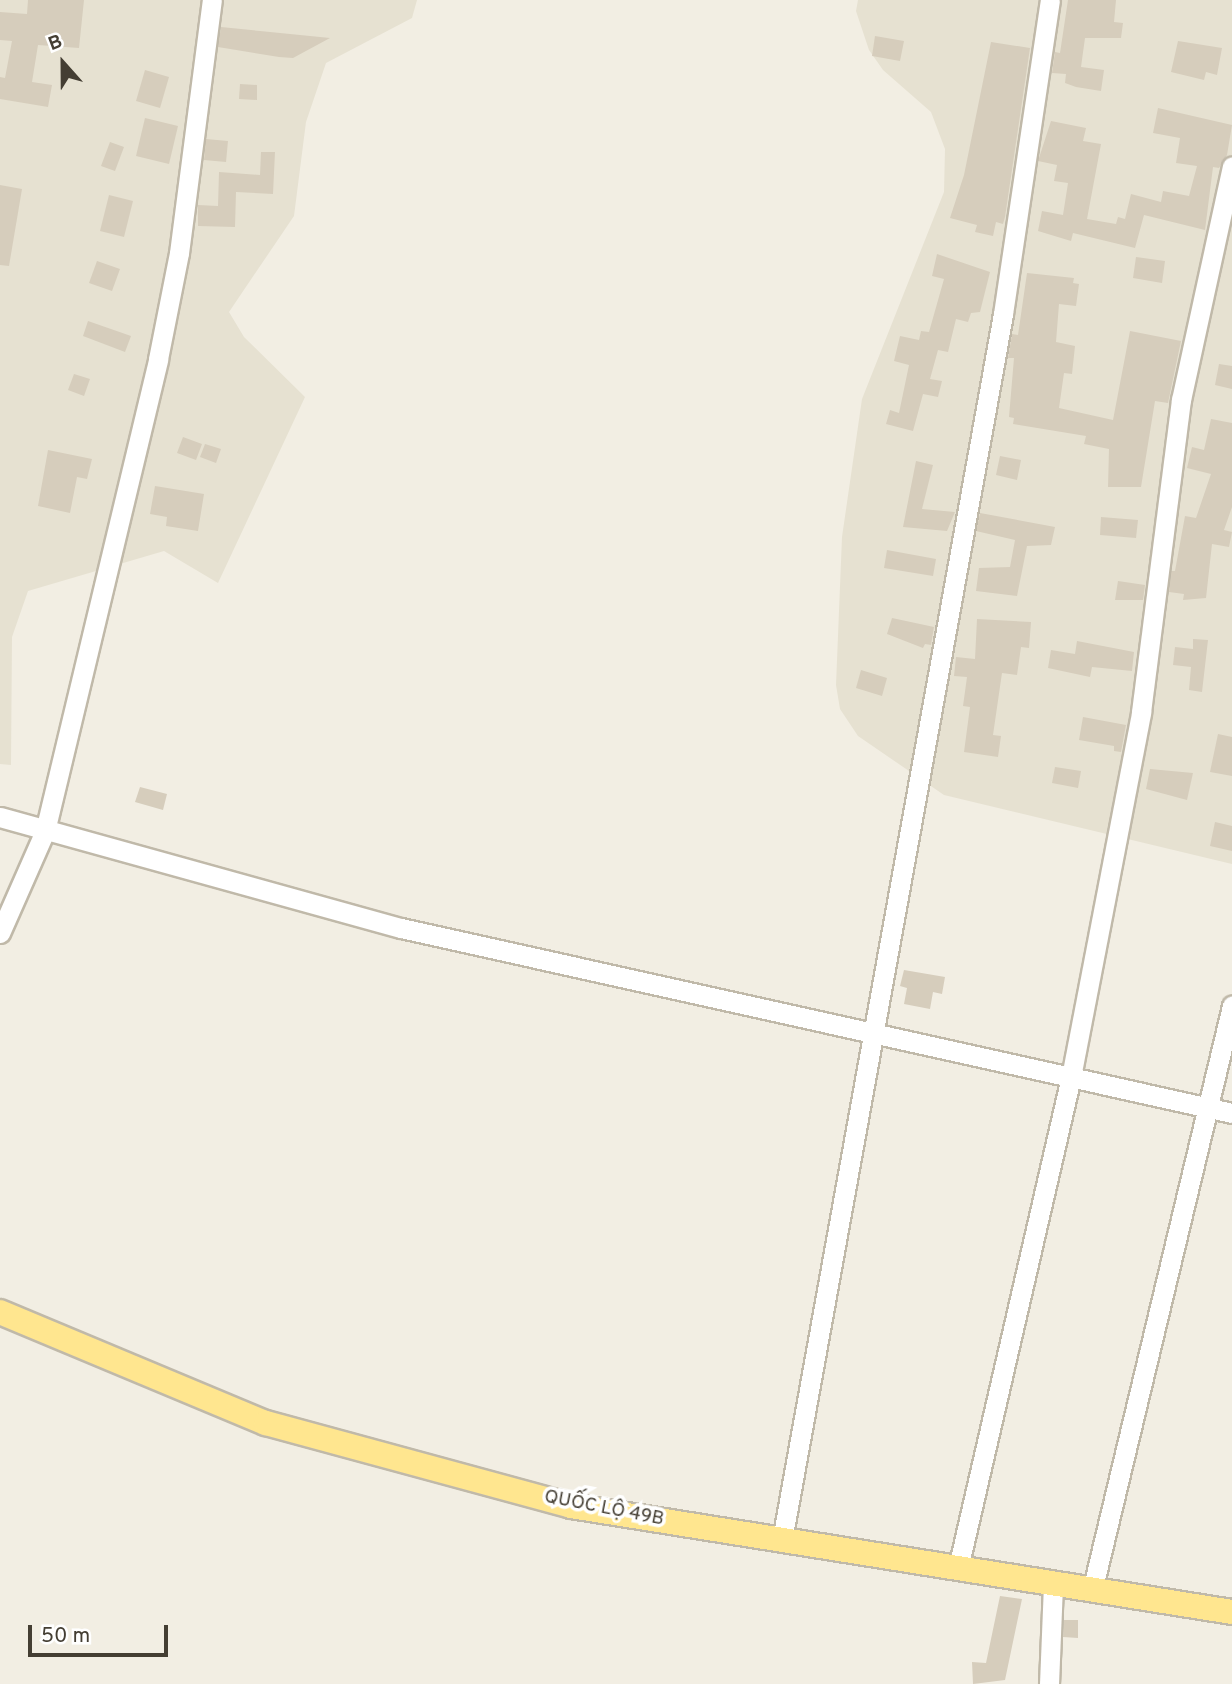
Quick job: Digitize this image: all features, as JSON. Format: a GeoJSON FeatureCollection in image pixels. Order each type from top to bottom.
{"type":"FeatureCollection","features":[{"type":"Feature","properties":{"kind":"main road","name":"QUỐC LỘ 49B"},"geometry":{"type":"LineString","coordinates":[[0,1312],[266,1423],[570,1506],[1232,1612]]}},
{"type":"Feature","properties":{"kind":"street"},"geometry":{"type":"LineString","coordinates":[[0,933],[45,831],[169,306],[212,0]]}},
{"type":"Feature","properties":{"kind":"street"},"geometry":{"type":"LineString","coordinates":[[782,1540],[1003,314],[1050,0]]}},
{"type":"Feature","properties":{"kind":"street"},"geometry":{"type":"LineString","coordinates":[[958,1568],[1071,1077],[1143,701],[1181,400],[1232,166]]}},
{"type":"Feature","properties":{"kind":"street"},"geometry":{"type":"LineString","coordinates":[[0,817],[401,928],[872,1030],[1232,1113]]}},
{"type":"Feature","properties":{"kind":"street"},"geometry":{"type":"LineString","coordinates":[[1092,1591],[1205,1107],[1232,1006]]}},
{"type":"Feature","properties":{"kind":"street"},"geometry":{"type":"LineString","coordinates":[[1049,1684],[1053,1585]]}},
{"type":"Feature","properties":{"kind":"shaded area"},"geometry":{"type":"Polygon","coordinates":[[[0,0],[417,0],[412,18],[326,63],[306,122],[294,216],[229,312],[244,337],[305,397],[218,583],[164,551],[28,591],[12,637],[11,765],[0,764],[0,0]]]}},
{"type":"Feature","properties":{"kind":"shaded area"},"geometry":{"type":"Polygon","coordinates":[[[858,0],[1232,0],[1232,864],[944,795],[858,736],[840,709],[836,685],[842,537],[862,399],[944,192],[945,149],[931,112],[883,70],[869,50],[856,11],[858,0]]]}},
{"type":"Feature","properties":{"kind":"building"},"geometry":{"type":"Polygon","coordinates":[[[28,0],[84,0],[79,48],[38,45],[32,82],[52,85],[48,107],[0,99],[0,77],[5,78],[12,41],[0,40],[0,12],[27,14],[28,0]]]}},
{"type":"Feature","properties":{"kind":"building"},"geometry":{"type":"Polygon","coordinates":[[[1068,0],[1116,0],[1114,22],[1123,23],[1121,38],[1085,38],[1081,67],[1104,70],[1101,91],[1065,83],[1066,74],[1052,73],[1055,52],[1060,53],[1068,0]]]}},
{"type":"Feature","properties":{"kind":"building"},"geometry":{"type":"Polygon","coordinates":[[[221,27],[330,38],[293,58],[279,57],[218,47],[221,27]]]}},
{"type":"Feature","properties":{"kind":"building"},"geometry":{"type":"Polygon","coordinates":[[[875,36],[904,41],[900,61],[872,56],[875,36]]]}},
{"type":"Feature","properties":{"kind":"building"},"geometry":{"type":"Polygon","coordinates":[[[1178,41],[1222,48],[1217,75],[1206,72],[1204,80],[1171,72],[1178,41]]]}},
{"type":"Feature","properties":{"kind":"building"},"geometry":{"type":"Polygon","coordinates":[[[991,42],[1030,48],[1005,217],[1003,224],[996,222],[993,236],[975,232],[977,225],[950,218],[964,175],[991,42]]]}},
{"type":"Feature","properties":{"kind":"building"},"geometry":{"type":"Polygon","coordinates":[[[145,70],[169,77],[160,108],[136,101],[145,70]]]}},
{"type":"Feature","properties":{"kind":"building"},"geometry":{"type":"Polygon","coordinates":[[[240,84],[257,85],[257,100],[239,99],[240,84]]]}},
{"type":"Feature","properties":{"kind":"building"},"geometry":{"type":"Polygon","coordinates":[[[1158,108],[1232,125],[1227,155],[1219,168],[1213,167],[1205,230],[1144,215],[1135,248],[1073,233],[1071,241],[1038,231],[1042,211],[1063,215],[1068,183],[1054,181],[1057,165],[1038,161],[1051,121],[1086,128],[1083,141],[1101,144],[1087,219],[1116,224],[1118,217],[1125,219],[1131,194],[1161,202],[1163,191],[1189,196],[1197,166],[1176,163],[1180,138],[1153,133],[1158,108]]]}},
{"type":"Feature","properties":{"kind":"building"},"geometry":{"type":"Polygon","coordinates":[[[145,118],[178,126],[169,164],[136,156],[145,118]]]}},
{"type":"Feature","properties":{"kind":"building"},"geometry":{"type":"Polygon","coordinates":[[[206,139],[228,141],[226,162],[204,160],[206,139]]]}},
{"type":"Feature","properties":{"kind":"building"},"geometry":{"type":"Polygon","coordinates":[[[110,142],[124,147],[115,171],[101,166],[110,142]]]}},
{"type":"Feature","properties":{"kind":"building"},"geometry":{"type":"Polygon","coordinates":[[[261,152],[275,152],[273,194],[236,192],[235,227],[198,226],[198,205],[218,206],[219,172],[260,175],[261,152]]]}},
{"type":"Feature","properties":{"kind":"building"},"geometry":{"type":"Polygon","coordinates":[[[0,185],[22,189],[9,266],[0,265],[0,185]]]}},
{"type":"Feature","properties":{"kind":"building"},"geometry":{"type":"Polygon","coordinates":[[[109,195],[133,201],[124,237],[100,231],[109,195]]]}},
{"type":"Feature","properties":{"kind":"building"},"geometry":{"type":"Polygon","coordinates":[[[937,254],[990,272],[980,312],[971,313],[968,322],[956,319],[948,352],[938,350],[930,379],[942,381],[938,397],[923,394],[913,431],[886,424],[890,410],[899,413],[909,365],[894,361],[900,336],[919,340],[921,331],[929,332],[944,279],[932,276],[937,254]]]}},
{"type":"Feature","properties":{"kind":"building"},"geometry":{"type":"Polygon","coordinates":[[[1136,257],[1165,261],[1162,283],[1133,278],[1136,257]]]}},
{"type":"Feature","properties":{"kind":"building"},"geometry":{"type":"Polygon","coordinates":[[[97,261],[120,269],[112,291],[89,283],[97,261]]]}},
{"type":"Feature","properties":{"kind":"building"},"geometry":{"type":"Polygon","coordinates":[[[1027,273],[1074,278],[1073,283],[1079,284],[1076,306],[1059,304],[1056,342],[1075,346],[1072,374],[1064,373],[1059,408],[1113,420],[1130,331],[1181,341],[1168,403],[1155,401],[1141,487],[1108,487],[1109,449],[1084,444],[1086,436],[1013,424],[1014,418],[1009,417],[1014,358],[1008,358],[1012,334],[1018,335],[1027,273]]]}},
{"type":"Feature","properties":{"kind":"building"},"geometry":{"type":"Polygon","coordinates":[[[88,321],[131,336],[125,352],[83,336],[88,321]]]}},
{"type":"Feature","properties":{"kind":"building"},"geometry":{"type":"Polygon","coordinates":[[[1219,364],[1232,366],[1232,389],[1215,385],[1219,364]]]}},
{"type":"Feature","properties":{"kind":"building"},"geometry":{"type":"Polygon","coordinates":[[[74,374],[90,379],[84,396],[68,390],[74,374]]]}},
{"type":"Feature","properties":{"kind":"building"},"geometry":{"type":"Polygon","coordinates":[[[1211,419],[1232,423],[1232,507],[1224,530],[1232,532],[1229,547],[1212,544],[1206,598],[1183,600],[1184,594],[1169,592],[1171,571],[1175,571],[1185,516],[1196,518],[1211,474],[1187,468],[1192,447],[1204,450],[1211,419]]]}},
{"type":"Feature","properties":{"kind":"building"},"geometry":{"type":"Polygon","coordinates":[[[183,437],[202,444],[196,460],[177,453],[183,437]]]}},
{"type":"Feature","properties":{"kind":"building"},"geometry":{"type":"Polygon","coordinates":[[[205,444],[221,449],[216,463],[200,457],[205,444]]]}},
{"type":"Feature","properties":{"kind":"building"},"geometry":{"type":"Polygon","coordinates":[[[48,450],[92,459],[87,479],[77,477],[70,513],[38,506],[48,450]]]}},
{"type":"Feature","properties":{"kind":"building"},"geometry":{"type":"Polygon","coordinates":[[[1000,456],[1021,460],[1017,480],[996,475],[1000,456]]]}},
{"type":"Feature","properties":{"kind":"building"},"geometry":{"type":"Polygon","coordinates":[[[916,461],[933,465],[922,509],[955,512],[947,531],[903,527],[916,461]]]}},
{"type":"Feature","properties":{"kind":"building"},"geometry":{"type":"Polygon","coordinates":[[[155,486],[204,494],[198,531],[166,526],[167,517],[150,514],[155,486]]]}},
{"type":"Feature","properties":{"kind":"building"},"geometry":{"type":"Polygon","coordinates":[[[980,513],[1055,527],[1051,545],[1027,546],[1017,596],[976,591],[979,568],[1010,567],[1015,540],[976,531],[980,513]]]}},
{"type":"Feature","properties":{"kind":"building"},"geometry":{"type":"Polygon","coordinates":[[[1101,517],[1138,520],[1136,538],[1100,535],[1101,517]]]}},
{"type":"Feature","properties":{"kind":"building"},"geometry":{"type":"Polygon","coordinates":[[[887,550],[936,559],[933,576],[884,568],[887,550]]]}},
{"type":"Feature","properties":{"kind":"building"},"geometry":{"type":"Polygon","coordinates":[[[1118,581],[1145,585],[1143,600],[1115,600],[1118,581]]]}},
{"type":"Feature","properties":{"kind":"building"},"geometry":{"type":"Polygon","coordinates":[[[892,618],[934,627],[931,645],[925,644],[923,648],[887,634],[892,618]]]}},
{"type":"Feature","properties":{"kind":"building"},"geometry":{"type":"Polygon","coordinates":[[[977,619],[1031,622],[1029,648],[1021,647],[1017,675],[1002,673],[993,735],[1001,736],[998,757],[964,752],[970,707],[963,706],[967,677],[954,676],[956,657],[975,659],[977,619]]]}},
{"type":"Feature","properties":{"kind":"building"},"geometry":{"type":"Polygon","coordinates":[[[1193,639],[1208,640],[1202,692],[1189,690],[1191,667],[1173,665],[1175,647],[1193,649],[1193,639]]]}},
{"type":"Feature","properties":{"kind":"building"},"geometry":{"type":"Polygon","coordinates":[[[1077,641],[1134,652],[1132,671],[1092,667],[1090,677],[1048,668],[1051,650],[1075,654],[1077,641]]]}},
{"type":"Feature","properties":{"kind":"building"},"geometry":{"type":"Polygon","coordinates":[[[861,670],[887,678],[882,696],[856,688],[861,670]]]}},
{"type":"Feature","properties":{"kind":"building"},"geometry":{"type":"Polygon","coordinates":[[[1083,717],[1126,725],[1121,752],[1114,751],[1114,746],[1079,740],[1083,717]]]}},
{"type":"Feature","properties":{"kind":"building"},"geometry":{"type":"Polygon","coordinates":[[[1218,734],[1232,737],[1232,776],[1210,772],[1218,734]]]}},
{"type":"Feature","properties":{"kind":"building"},"geometry":{"type":"Polygon","coordinates":[[[1055,767],[1081,771],[1078,788],[1052,783],[1055,767]]]}},
{"type":"Feature","properties":{"kind":"building"},"geometry":{"type":"Polygon","coordinates":[[[1150,769],[1193,773],[1187,800],[1146,789],[1150,769]]]}},
{"type":"Feature","properties":{"kind":"building"},"geometry":{"type":"Polygon","coordinates":[[[140,787],[167,794],[163,810],[135,802],[140,787]]]}},
{"type":"Feature","properties":{"kind":"building"},"geometry":{"type":"Polygon","coordinates":[[[1215,822],[1232,826],[1232,851],[1210,846],[1215,822]]]}},
{"type":"Feature","properties":{"kind":"building"},"geometry":{"type":"Polygon","coordinates":[[[904,970],[945,977],[942,994],[933,992],[930,1009],[904,1004],[907,988],[900,986],[904,970]]]}},
{"type":"Feature","properties":{"kind":"building"},"geometry":{"type":"Polygon","coordinates":[[[1000,1596],[1022,1599],[1005,1680],[973,1684],[972,1662],[986,1663],[1000,1596]]]}},
{"type":"Feature","properties":{"kind":"building"},"geometry":{"type":"Polygon","coordinates":[[[1064,1620],[1078,1620],[1078,1638],[1063,1637],[1064,1620]]]}}]}
